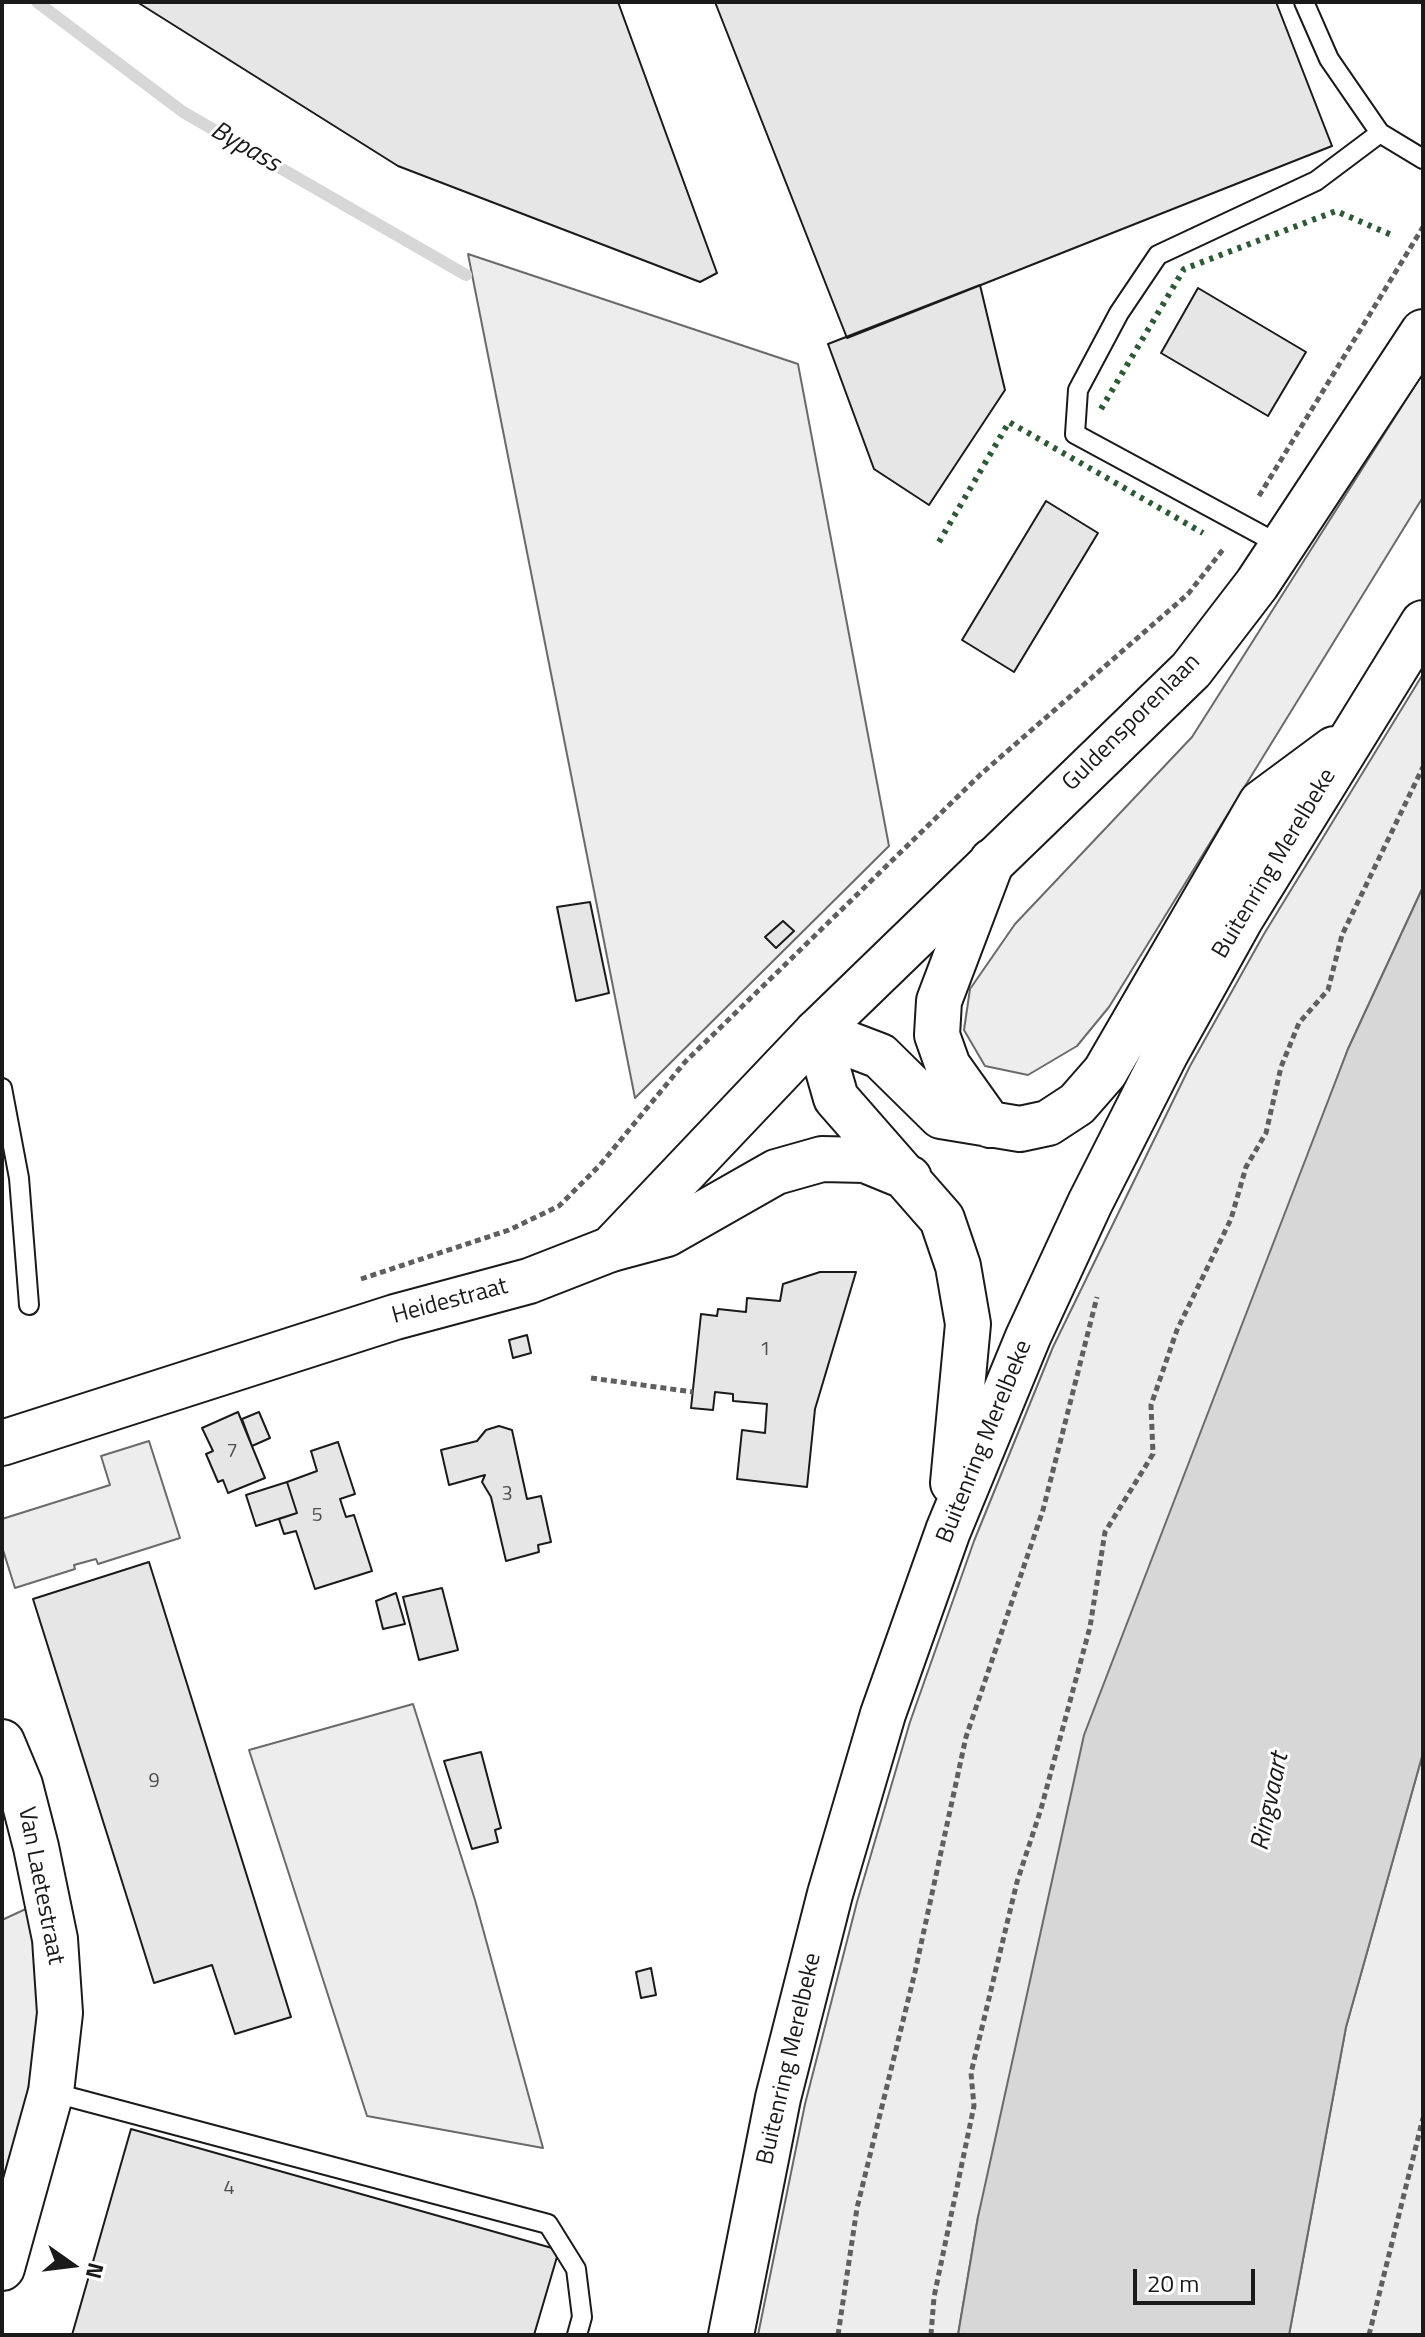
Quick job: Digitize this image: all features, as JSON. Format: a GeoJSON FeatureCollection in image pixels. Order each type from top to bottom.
{"type":"FeatureCollection","features":[{"type":"Feature","properties":{"kind":"main road","name":"Guldensporenlaan"},"geometry":{"type":"LineString","coordinates":[[817,1032],[1191,670],[1282,546],[1423,332]]}},
{"type":"Feature","properties":{"kind":"main road","name":"Buitenring Merelbeke"},"geometry":{"type":"LineString","coordinates":[[731,2335],[778,2098],[830,1894],[883,1714],[948,1531],[1028,1337],[1090,1203],[1240,920],[1423,623]]}},
{"type":"Feature","properties":{"kind":"main road"},"geometry":{"type":"LineString","coordinates":[[817,1032],[880,1056],[941,1116],[1020,1129],[1048,1123],[1077,1104],[1105,1072],[1261,803],[1350,738]]}},
{"type":"Feature","properties":{"kind":"main road"},"geometry":{"type":"LineString","coordinates":[[990,1125],[948,1066],[937,1035],[939,1001],[992,861]]}},
{"type":"Feature","properties":{"kind":"main road"},"geometry":{"type":"LineString","coordinates":[[817,1032],[836,1098],[942,1219],[958,1266],[968,1324],[948,1531]]}},
{"type":"Feature","properties":{"kind":"main road","name":"Heidestraat"},"geometry":{"type":"LineString","coordinates":[[2,1443],[381,1321],[529,1281],[611,1249],[817,1032]]}},
{"type":"Feature","properties":{"kind":"main road"},"geometry":{"type":"LineString","coordinates":[[611,1249],[667,1234],[776,1172],[822,1159],[865,1160],[909,1178]]}},
{"type":"Feature","properties":{"kind":"main road","name":"Van Laetestraat"},"geometry":{"type":"LineString","coordinates":[[2,1742],[20,1785],[55,1939],[60,2013],[51,2092],[2,2268]]}},
{"type":"Feature","properties":{"kind":"lane"},"geometry":{"type":"LineString","coordinates":[[1304,2],[1329,59],[1380,133],[1423,159]]}},
{"type":"Feature","properties":{"kind":"lane"},"geometry":{"type":"LineString","coordinates":[[1282,546],[1075,434],[1078,390],[1119,313],[1158,255],[1316,181],[1380,133]]}},
{"type":"Feature","properties":{"kind":"lane"},"geometry":{"type":"LineString","coordinates":[[2,1088],[19,1178],[29,1305]]}},
{"type":"Feature","properties":{"kind":"lane"},"geometry":{"type":"LineString","coordinates":[[51,2092],[548,2224],[576,2269],[582,2317],[577,2335]]}},
{"type":"Feature","properties":{"kind":"path"},"geometry":{"type":"LineString","coordinates":[[354,1282],[509,1230],[559,1206],[600,1165],[685,1062],[981,774],[1188,594],[1242,526],[1423,227]]}},
{"type":"Feature","properties":{"kind":"path"},"geometry":{"type":"LineString","coordinates":[[931,2335],[934,2297],[974,2106],[971,2073],[1017,1882],[1041,1809],[1090,1627],[1105,1532],[1153,1454],[1151,1405],[1156,1390],[1177,1330],[1231,1219],[1246,1167],[1266,1133],[1281,1067],[1299,1023],[1328,990],[1342,935],[1423,767]]}},
{"type":"Feature","properties":{"kind":"path"},"geometry":{"type":"LineString","coordinates":[[838,2335],[857,2208],[915,1972],[966,1737],[1043,1510],[1101,1281]]}},
{"type":"Feature","properties":{"kind":"path"},"geometry":{"type":"LineString","coordinates":[[591,1378],[693,1392]]}},
{"type":"Feature","properties":{"kind":"path"},"geometry":{"type":"LineString","coordinates":[[1369,2335],[1423,2118]]}},
{"type":"Feature","properties":{"kind":"shaded area"},"geometry":{"type":"Polygon","coordinates":[[[468,254],[798,364],[889,846],[635,1098],[468,254]]]}},
{"type":"Feature","properties":{"kind":"shaded area"},"geometry":{"type":"Polygon","coordinates":[[[1423,373],[1423,497],[1109,1007],[1077,1046],[1028,1075],[985,1066],[964,1030],[970,989],[1015,924],[1192,737],[1423,373]]]}},
{"type":"Feature","properties":{"kind":"shaded area"},"geometry":{"type":"Polygon","coordinates":[[[1423,674],[1423,887],[1348,1049],[1246,1321],[978,2217],[958,2335],[758,2335],[805,2104],[857,1902],[910,1722],[974,1541],[1053,1347],[1190,1066],[1264,934],[1423,674]]]}},
{"type":"Feature","properties":{"kind":"shaded area"},"geometry":{"type":"Polygon","coordinates":[[[149,1441],[180,1538],[98,1564],[96,1559],[74,1565],[75,1569],[15,1588],[2,1547],[2,1519],[110,1485],[101,1456],[149,1441]]]}},
{"type":"Feature","properties":{"kind":"shaded area"},"geometry":{"type":"Polygon","coordinates":[[[413,1704],[475,1900],[543,2148],[367,2116],[249,1750],[413,1704]]]}},
{"type":"Feature","properties":{"kind":"shaded area"},"geometry":{"type":"Polygon","coordinates":[[[1423,1753],[1423,2335],[1289,2335],[1346,2027],[1423,1753]]]}},
{"type":"Feature","properties":{"kind":"shaded area"},"geometry":{"type":"Polygon","coordinates":[[[30,1907],[42,2011],[27,2096],[2,2190],[2,1920],[30,1907]]]}},
{"type":"Feature","properties":{"kind":"water","name":"Ringvaart"},"geometry":{"type":"Polygon","coordinates":[[[1423,887],[1423,1753],[1346,2027],[1289,2335],[958,2335],[978,2217],[1084,1735],[1348,1049],[1423,887]]]}},
{"type":"Feature","properties":{"kind":"building"},"geometry":{"type":"Polygon","coordinates":[[[137,2],[618,2],[717,273],[700,282],[398,166],[137,2]]]}},
{"type":"Feature","properties":{"kind":"building"},"geometry":{"type":"Polygon","coordinates":[[[715,2],[1276,2],[1332,146],[847,338],[715,2]]]}},
{"type":"Feature","properties":{"kind":"building"},"geometry":{"type":"Polygon","coordinates":[[[980,285],[1005,390],[929,505],[874,469],[828,344],[980,285]]]}},
{"type":"Feature","properties":{"kind":"building"},"geometry":{"type":"Polygon","coordinates":[[[1198,288],[1306,352],[1268,416],[1161,353],[1198,288]]]}},
{"type":"Feature","properties":{"kind":"building"},"geometry":{"type":"Polygon","coordinates":[[[1046,501],[1098,533],[1014,672],[962,640],[1046,501]]]}},
{"type":"Feature","properties":{"kind":"building"},"geometry":{"type":"Polygon","coordinates":[[[590,902],[609,993],[576,1001],[557,907],[590,902]]]}},
{"type":"Feature","properties":{"kind":"building"},"geometry":{"type":"Polygon","coordinates":[[[783,921],[794,931],[776,948],[765,937],[783,921]]]}},
{"type":"Feature","properties":{"kind":"building"},"geometry":{"type":"Polygon","coordinates":[[[820,1272],[856,1272],[815,1409],[807,1487],[737,1479],[742,1430],[765,1433],[767,1404],[733,1401],[733,1394],[715,1392],[713,1410],[691,1408],[701,1314],[717,1316],[718,1309],[746,1312],[747,1298],[780,1301],[783,1284],[820,1272]]]}},
{"type":"Feature","properties":{"kind":"building"},"geometry":{"type":"Polygon","coordinates":[[[527,1335],[531,1353],[513,1358],[509,1340],[527,1335]]]}},
{"type":"Feature","properties":{"kind":"building"},"geometry":{"type":"Polygon","coordinates":[[[238,1412],[265,1478],[228,1493],[223,1480],[218,1482],[206,1454],[213,1451],[202,1428],[238,1412]]]}},
{"type":"Feature","properties":{"kind":"building"},"geometry":{"type":"Polygon","coordinates":[[[259,1412],[270,1438],[252,1446],[242,1419],[259,1412]]]}},
{"type":"Feature","properties":{"kind":"building"},"geometry":{"type":"Polygon","coordinates":[[[499,1426],[512,1430],[527,1499],[541,1496],[551,1542],[538,1545],[539,1552],[506,1561],[491,1497],[482,1482],[485,1475],[449,1485],[441,1450],[477,1441],[486,1430],[499,1426]]]}},
{"type":"Feature","properties":{"kind":"building"},"geometry":{"type":"Polygon","coordinates":[[[338,1442],[355,1494],[340,1499],[346,1517],[354,1515],[372,1571],[315,1589],[296,1531],[284,1534],[279,1519],[297,1513],[287,1482],[317,1471],[311,1451],[338,1442]]]}},
{"type":"Feature","properties":{"kind":"building"},"geometry":{"type":"Polygon","coordinates":[[[287,1482],[297,1513],[256,1526],[246,1495],[287,1482]]]}},
{"type":"Feature","properties":{"kind":"building"},"geometry":{"type":"Polygon","coordinates":[[[149,1562],[291,2017],[235,2034],[212,1965],[154,1983],[33,1599],[149,1562]]]}},
{"type":"Feature","properties":{"kind":"building"},"geometry":{"type":"Polygon","coordinates":[[[442,1588],[458,1650],[419,1660],[403,1597],[442,1588]]]}},
{"type":"Feature","properties":{"kind":"building"},"geometry":{"type":"Polygon","coordinates":[[[396,1593],[405,1624],[383,1629],[376,1601],[396,1593]]]}},
{"type":"Feature","properties":{"kind":"building"},"geometry":{"type":"Polygon","coordinates":[[[481,1752],[501,1828],[495,1830],[498,1842],[472,1849],[444,1761],[481,1752]]]}},
{"type":"Feature","properties":{"kind":"building"},"geometry":{"type":"Polygon","coordinates":[[[651,1968],[656,1995],[641,1998],[636,1972],[651,1968]]]}},
{"type":"Feature","properties":{"kind":"building"},"geometry":{"type":"Polygon","coordinates":[[[131,2129],[559,2250],[534,2335],[72,2335],[131,2129]]]}},
{"type":"Feature","properties":{"kind":"waterway","name":"Bypass"},"geometry":{"type":"LineString","coordinates":[[37,2],[183,112],[466,275]]}},
{"type":"Feature","properties":{"kind":"hedge"},"geometry":{"type":"LineString","coordinates":[[1101,409],[1184,269],[1336,211],[1394,236]]}},
{"type":"Feature","properties":{"kind":"hedge"},"geometry":{"type":"LineString","coordinates":[[939,542],[1009,422],[1203,533]]}}]}
